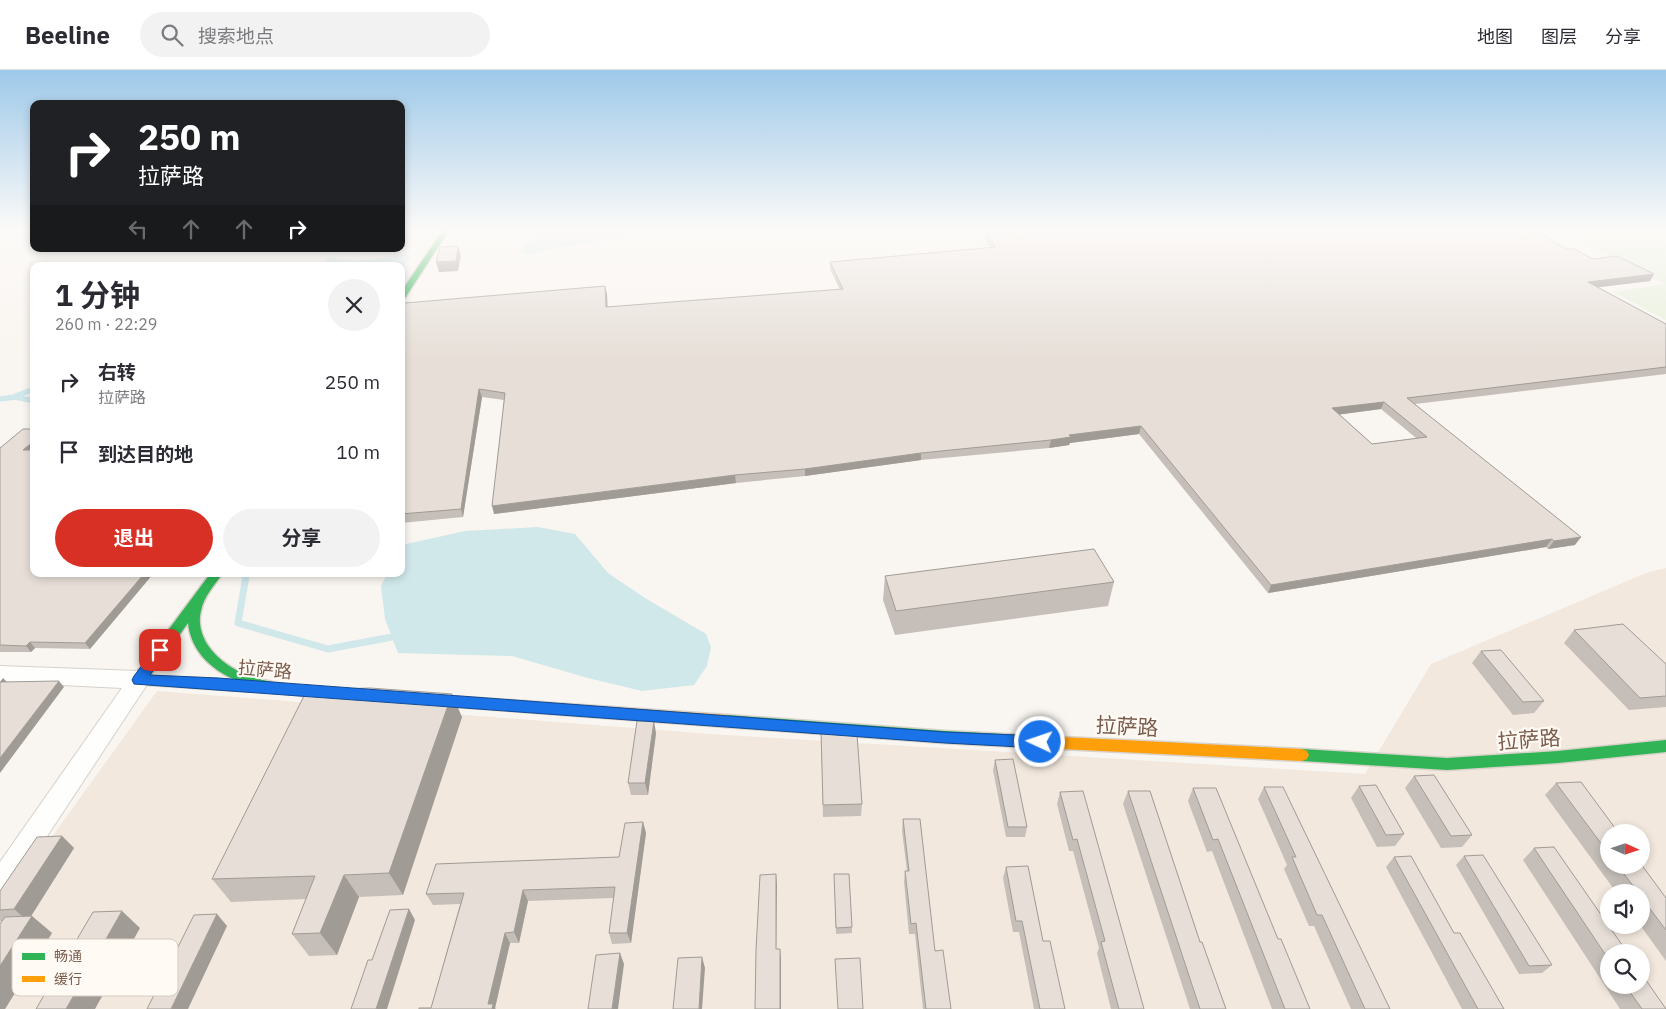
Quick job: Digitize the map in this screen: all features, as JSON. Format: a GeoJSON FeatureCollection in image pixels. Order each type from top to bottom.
{"type":"FeatureCollection","features":[{"type":"Feature","properties":{"kind":"street"},"geometry":{"type":"LineString","coordinates":[[405,292],[417,274]]}},
{"type":"Feature","properties":{"kind":"street","name":"拉萨路"},"geometry":{"type":"LineString","coordinates":[[139,680],[214,577]]}},
{"type":"Feature","properties":{"kind":"street","name":"拉萨路"},"geometry":{"type":"LineString","coordinates":[[204,592],[195,610],[193,622],[197,643],[204,655],[214,665],[228,673],[247,679],[317,692]]}},
{"type":"Feature","properties":{"kind":"street"},"geometry":{"type":"LineString","coordinates":[[0,674],[139,680]]}},
{"type":"Feature","properties":{"kind":"street"},"geometry":{"type":"LineString","coordinates":[[0,886],[139,680]]}},
{"type":"Feature","properties":{"kind":"street","name":"拉萨路"},"geometry":{"type":"LineString","coordinates":[[139,680],[357,695]]}},
{"type":"Feature","properties":{"kind":"street","name":"拉萨路"},"geometry":{"type":"LineString","coordinates":[[407,699],[945,737],[1447,764],[1558,757],[1666,746]]}},
{"type":"Feature","properties":{"kind":"shaded area"},"geometry":{"type":"Polygon","coordinates":[[[1666,568],[1666,1009],[0,1009],[0,909],[157,691],[710,734],[1365,774],[1431,664],[1646,573],[1666,568]]]}},
{"type":"Feature","properties":{"kind":"green space"},"geometry":{"type":"Polygon","coordinates":[[[1645,274],[1666,274],[1666,320],[1613,292],[1665,284],[1645,274]]]}},
{"type":"Feature","properties":{"kind":"water"},"geometry":{"type":"Polygon","coordinates":[[[538,527],[575,534],[608,573],[645,598],[706,634],[711,647],[707,666],[694,685],[642,691],[512,656],[398,653],[385,619],[381,586],[386,577],[405,577],[405,544],[465,531],[538,527]]]}},
{"type":"Feature","properties":{"kind":"building"},"geometry":{"type":"Polygon","coordinates":[[[836,274],[1654,274],[1588,282],[1666,324],[1666,367],[1407,398],[1581,537],[1554,541],[1552,539],[1271,585],[1141,426],[1069,435],[1071,437],[1051,440],[921,453],[805,469],[735,475],[492,506],[505,393],[479,389],[461,509],[405,514],[405,303],[605,286],[606,307],[843,289],[836,274]],[[1384,402],[1332,408],[1372,444],[1427,437],[1384,402]]]}},
{"type":"Feature","properties":{"kind":"building"},"geometry":{"type":"Polygon","coordinates":[[[23,429],[30,429],[30,444],[23,450],[30,450],[30,577],[141,577],[85,643],[30,642],[26,646],[0,645],[0,448],[23,429]]]}},
{"type":"Feature","properties":{"kind":"building"},"geometry":{"type":"Polygon","coordinates":[[[1094,549],[1114,582],[896,611],[885,576],[1094,549]]]}},
{"type":"Feature","properties":{"kind":"building"},"geometry":{"type":"Polygon","coordinates":[[[1623,624],[1666,664],[1666,696],[1640,698],[1574,630],[1623,624]]]}},
{"type":"Feature","properties":{"kind":"building"},"geometry":{"type":"Polygon","coordinates":[[[1501,650],[1544,701],[1523,702],[1481,651],[1501,650]]]}},
{"type":"Feature","properties":{"kind":"building"},"geometry":{"type":"Polygon","coordinates":[[[59,681],[0,758],[0,682],[59,681]]]}},
{"type":"Feature","properties":{"kind":"building"},"geometry":{"type":"Polygon","coordinates":[[[370,688],[452,694],[389,873],[344,875],[320,933],[292,934],[315,876],[212,879],[307,690],[370,688]]]}},
{"type":"Feature","properties":{"kind":"building"},"geometry":{"type":"Polygon","coordinates":[[[637,721],[654,721],[645,783],[628,783],[637,721]]]}},
{"type":"Feature","properties":{"kind":"building"},"geometry":{"type":"Polygon","coordinates":[[[821,731],[857,734],[862,804],[823,805],[821,731]]]}},
{"type":"Feature","properties":{"kind":"building"},"geometry":{"type":"Polygon","coordinates":[[[1013,759],[1027,827],[1008,827],[995,760],[1013,759]]]}},
{"type":"Feature","properties":{"kind":"building"},"geometry":{"type":"Polygon","coordinates":[[[1434,775],[1472,835],[1451,836],[1414,776],[1434,775]]]}},
{"type":"Feature","properties":{"kind":"building"},"geometry":{"type":"Polygon","coordinates":[[[1581,782],[1612,824],[1600,824],[1600,842],[1556,783],[1581,782]]]}},
{"type":"Feature","properties":{"kind":"building"},"geometry":{"type":"Polygon","coordinates":[[[1376,785],[1404,834],[1386,835],[1359,786],[1376,785]]]}},
{"type":"Feature","properties":{"kind":"building"},"geometry":{"type":"Polygon","coordinates":[[[1264,787],[1283,787],[1390,1009],[1365,1009],[1322,915],[1317,915],[1292,857],[1296,857],[1264,787]]]}},
{"type":"Feature","properties":{"kind":"building"},"geometry":{"type":"Polygon","coordinates":[[[1193,788],[1216,788],[1278,939],[1281,939],[1310,1009],[1285,1009],[1218,839],[1213,840],[1193,788]]]}},
{"type":"Feature","properties":{"kind":"building"},"geometry":{"type":"Polygon","coordinates":[[[1083,791],[1144,1009],[1119,1009],[1101,942],[1105,941],[1077,839],[1073,840],[1060,792],[1083,791]]]}},
{"type":"Feature","properties":{"kind":"building"},"geometry":{"type":"Polygon","coordinates":[[[1128,791],[1150,791],[1200,942],[1202,942],[1226,1009],[1200,1009],[1128,791]]]}},
{"type":"Feature","properties":{"kind":"building"},"geometry":{"type":"Polygon","coordinates":[[[903,819],[920,819],[935,951],[943,950],[951,1009],[926,1009],[916,923],[911,924],[905,871],[909,871],[903,819]]]}},
{"type":"Feature","properties":{"kind":"building"},"geometry":{"type":"Polygon","coordinates":[[[643,822],[627,933],[609,933],[615,887],[523,890],[514,932],[505,933],[488,1004],[493,1004],[492,1009],[419,1009],[431,1008],[464,893],[426,894],[436,864],[619,857],[625,823],[643,822]]]}},
{"type":"Feature","properties":{"kind":"building"},"geometry":{"type":"Polygon","coordinates":[[[62,836],[14,909],[0,910],[0,891],[37,837],[62,836]]]}},
{"type":"Feature","properties":{"kind":"building"},"geometry":{"type":"Polygon","coordinates":[[[1554,847],[1600,913],[1600,934],[1614,934],[1621,944],[1600,944],[1600,947],[1534,848],[1554,847]]]}},
{"type":"Feature","properties":{"kind":"building"},"geometry":{"type":"Polygon","coordinates":[[[1483,855],[1552,965],[1529,966],[1464,856],[1483,855]]]}},
{"type":"Feature","properties":{"kind":"building"},"geometry":{"type":"Polygon","coordinates":[[[1411,856],[1454,933],[1460,933],[1504,1009],[1478,1009],[1394,857],[1411,856]]]}},
{"type":"Feature","properties":{"kind":"building"},"geometry":{"type":"Polygon","coordinates":[[[1028,866],[1043,941],[1050,941],[1065,1009],[1040,1009],[1022,921],[1016,921],[1006,867],[1028,866]]]}},
{"type":"Feature","properties":{"kind":"building"},"geometry":{"type":"Polygon","coordinates":[[[776,874],[776,949],[780,949],[780,1009],[755,1009],[760,875],[776,874]]]}},
{"type":"Feature","properties":{"kind":"building"},"geometry":{"type":"Polygon","coordinates":[[[834,874],[849,874],[852,927],[836,928],[834,874]]]}},
{"type":"Feature","properties":{"kind":"building"},"geometry":{"type":"Polygon","coordinates":[[[1624,874],[1648,874],[1666,898],[1666,930],[1650,909],[1650,884],[1632,884],[1624,874]]]}},
{"type":"Feature","properties":{"kind":"building"},"geometry":{"type":"Polygon","coordinates":[[[409,909],[376,1009],[351,1009],[368,960],[372,960],[390,910],[409,909]]]}},
{"type":"Feature","properties":{"kind":"building"},"geometry":{"type":"Polygon","coordinates":[[[122,911],[106,939],[77,939],[93,912],[122,911]]]}},
{"type":"Feature","properties":{"kind":"building"},"geometry":{"type":"Polygon","coordinates":[[[217,914],[178,995],[178,947],[194,915],[217,914]]]}},
{"type":"Feature","properties":{"kind":"building"},"geometry":{"type":"Polygon","coordinates":[[[32,916],[17,939],[12,939],[12,947],[0,966],[0,924],[5,917],[32,916]]]}},
{"type":"Feature","properties":{"kind":"building"},"geometry":{"type":"Polygon","coordinates":[[[620,953],[612,1009],[588,1009],[596,955],[620,953]]]}},
{"type":"Feature","properties":{"kind":"building"},"geometry":{"type":"Polygon","coordinates":[[[702,957],[699,1009],[673,1009],[678,958],[702,957]]]}},
{"type":"Feature","properties":{"kind":"building"},"geometry":{"type":"Polygon","coordinates":[[[860,958],[863,1009],[838,1009],[835,959],[860,958]]]}},
{"type":"Feature","properties":{"kind":"building"},"geometry":{"type":"Polygon","coordinates":[[[1650,986],[1666,1009],[1642,1009],[1631,994],[1650,994],[1650,986]]]}},
{"type":"Feature","properties":{"kind":"building"},"geometry":{"type":"Polygon","coordinates":[[[44,996],[73,996],[66,1009],[36,1009],[44,996]]]}},
{"type":"Feature","properties":{"kind":"building"},"geometry":{"type":"Polygon","coordinates":[[[154,996],[177,996],[171,1009],[147,1009],[154,996]]]}},
{"type":"Feature","properties":{"kind":"waterway"},"geometry":{"type":"LineString","coordinates":[[16,396],[30,391]]}},
{"type":"Feature","properties":{"kind":"waterway"},"geometry":{"type":"LineString","coordinates":[[0,399],[15,397],[30,400]]}},
{"type":"Feature","properties":{"kind":"waterway"},"geometry":{"type":"LineString","coordinates":[[246,577],[238,623],[328,649],[392,637]]}},
{"type":"Feature","properties":{"kind":"traffic: fast"},"geometry":{"type":"LineString","coordinates":[[405,292],[417,274]]}},
{"type":"Feature","properties":{"kind":"traffic: fast"},"geometry":{"type":"LineString","coordinates":[[214,577],[198,600],[194,618],[198,640],[208,656],[223,669],[241,678],[262,684],[284,689],[345,694]]}},
{"type":"Feature","properties":{"kind":"traffic: fast"},"geometry":{"type":"LineString","coordinates":[[198,600],[139,680],[243,686]]}},
{"type":"Feature","properties":{"kind":"traffic: fast"},"geometry":{"type":"LineString","coordinates":[[727,721],[945,737],[1062,743]]}},
{"type":"Feature","properties":{"kind":"traffic: fast"},"geometry":{"type":"LineString","coordinates":[[1302,755],[1447,764],[1558,757],[1666,746]]}},
{"type":"Feature","properties":{"kind":"traffic: slow"},"geometry":{"type":"LineString","coordinates":[[418,699],[727,721]]}},
{"type":"Feature","properties":{"kind":"traffic: slow"},"geometry":{"type":"LineString","coordinates":[[1062,743],[1302,755]]}},
{"type":"Feature","properties":{"kind":"route"},"geometry":{"type":"LineString","coordinates":[[160,650],[139,680],[218,684],[945,737],[1040,742]]}}]}
